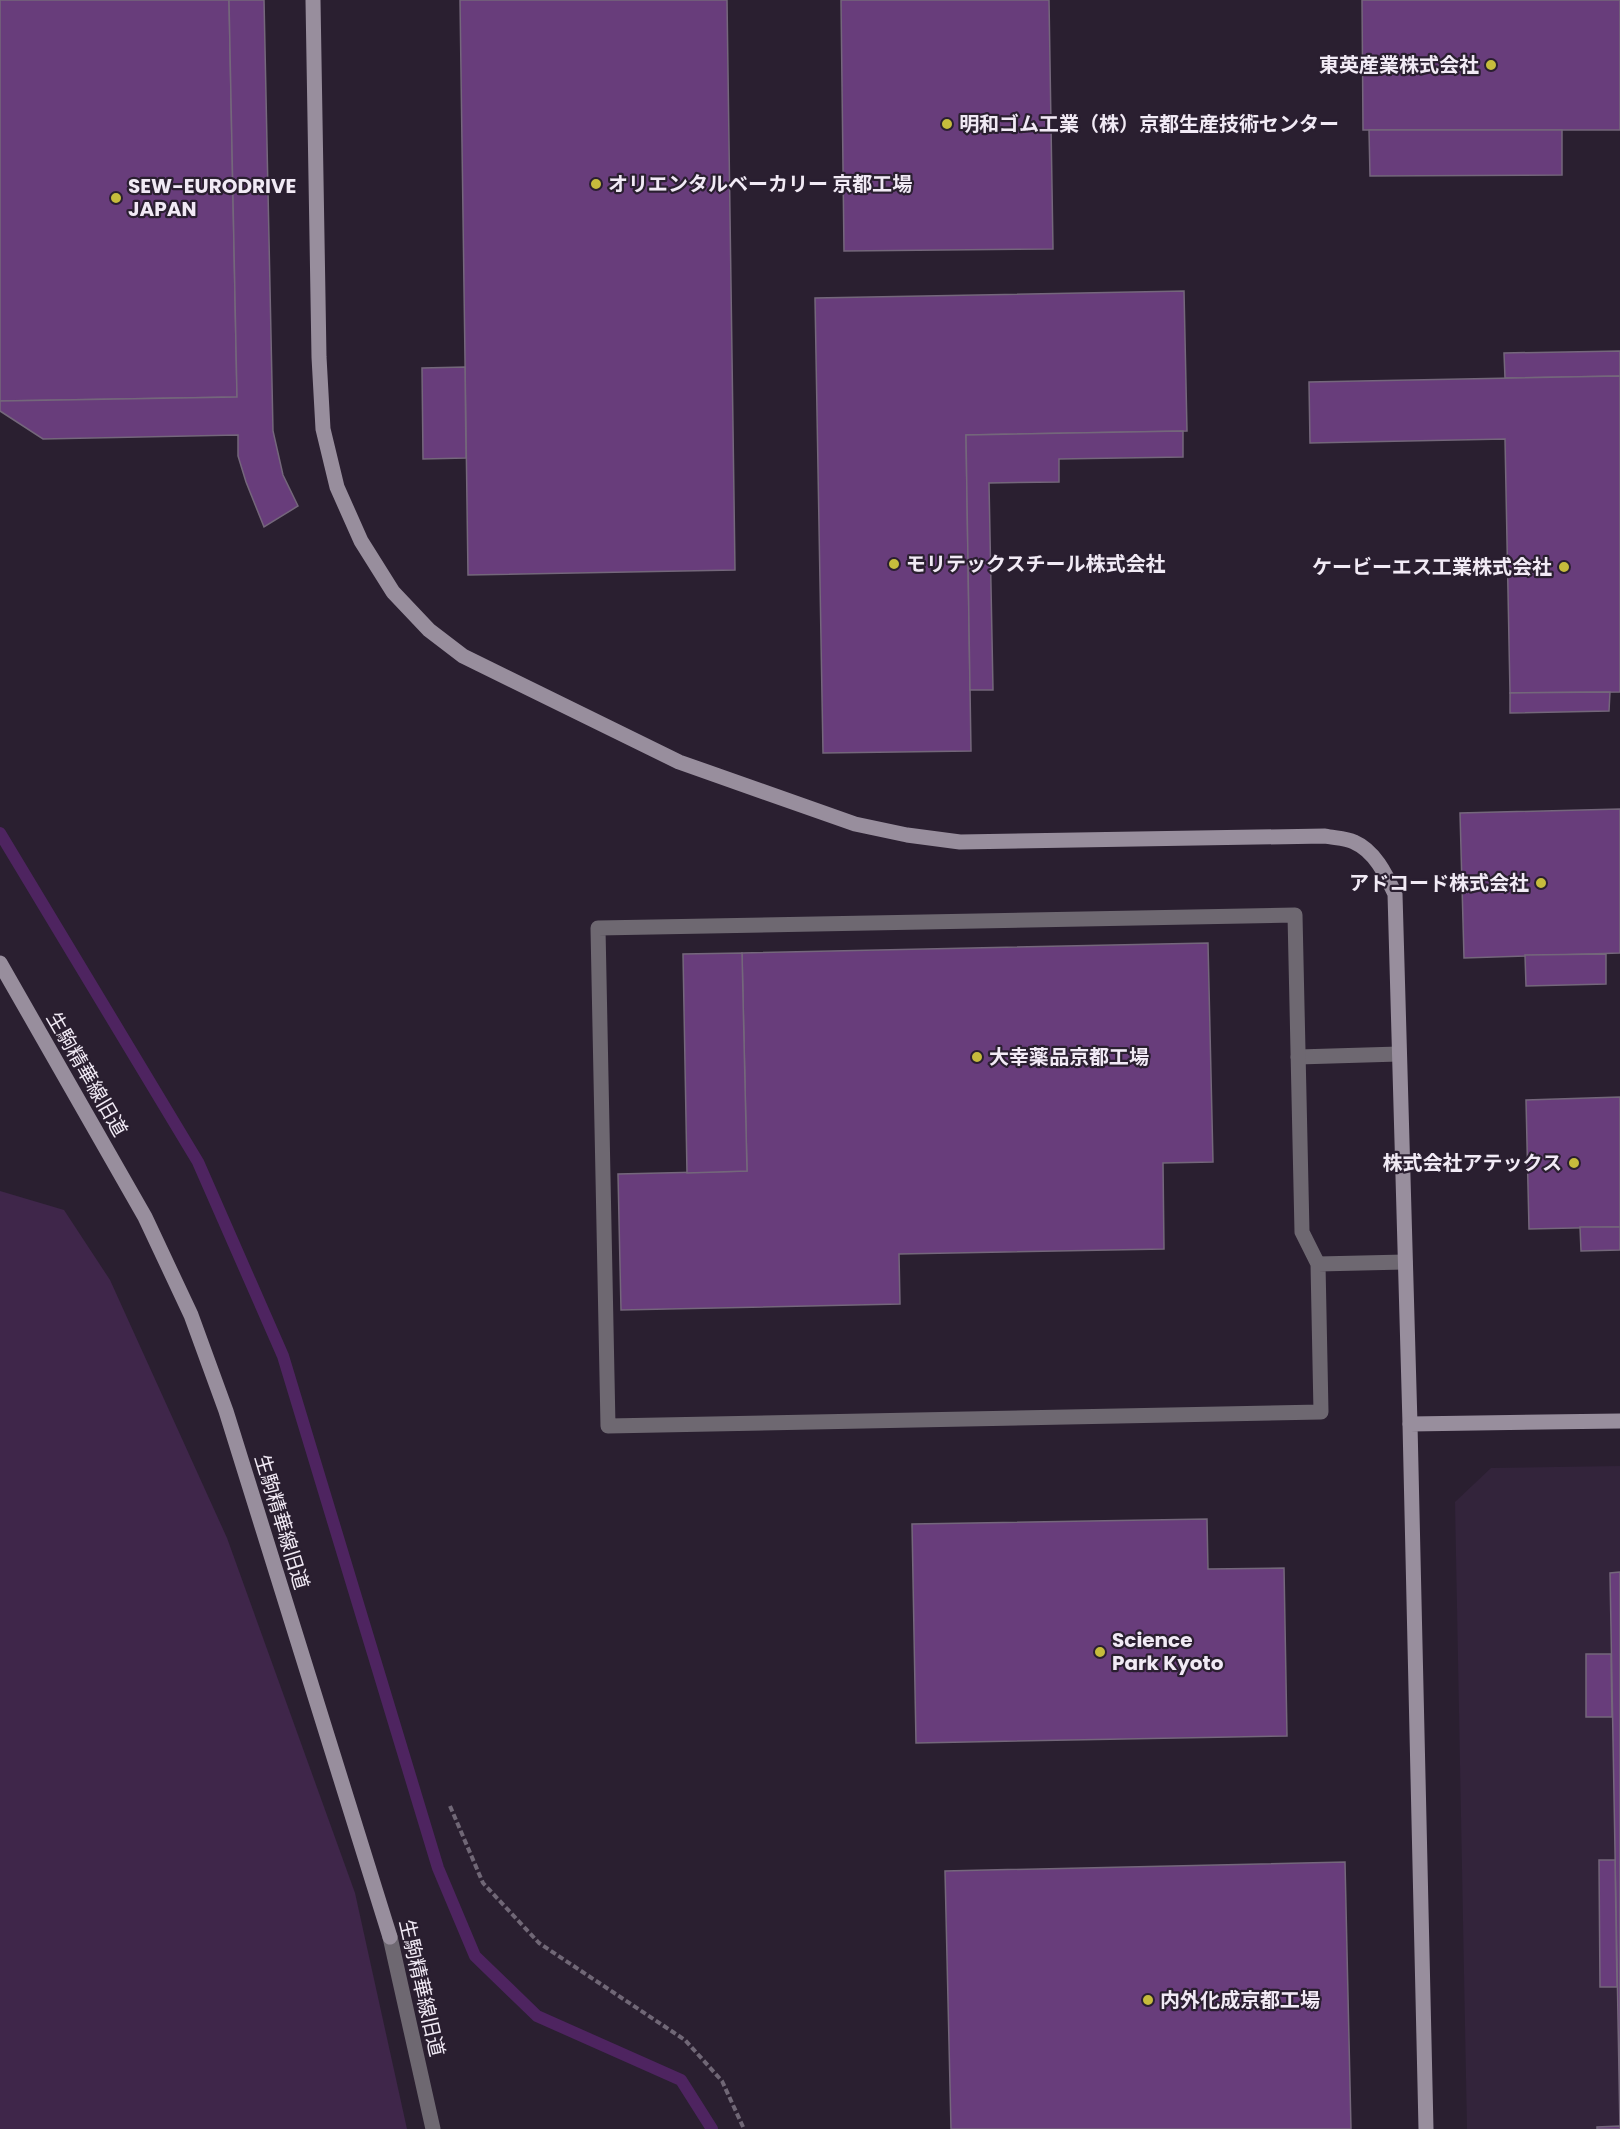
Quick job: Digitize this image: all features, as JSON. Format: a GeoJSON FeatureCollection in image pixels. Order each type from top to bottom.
{"type":"FeatureCollection","features":[{"type":"Feature","properties":{"kind":"street"},"geometry":{"type":"LineString","coordinates":[[313,0],[322,429],[337,487],[361,541],[393,592],[429,630],[463,656],[679,762],[855,825],[907,836],[960,842],[1325,836],[1353,841],[1371,854],[1387,876],[1395,894],[1426,2129]]}},
{"type":"Feature","properties":{"kind":"street"},"geometry":{"type":"LineString","coordinates":[[1295,915],[1302,1232],[1318,1264],[1321,1412],[608,1426],[598,928],[1295,915]]}},
{"type":"Feature","properties":{"kind":"street","name":"生駒精華線旧道"},"geometry":{"type":"LineString","coordinates":[[0,963],[144,1217],[191,1315],[226,1412],[390,1937],[433,2129]]}},
{"type":"Feature","properties":{"kind":"street"},"geometry":{"type":"LineString","coordinates":[[1298,1057],[1399,1054]]}},
{"type":"Feature","properties":{"kind":"street"},"geometry":{"type":"LineString","coordinates":[[1318,1264],[1405,1262]]}},
{"type":"Feature","properties":{"kind":"street"},"geometry":{"type":"LineString","coordinates":[[1410,1424],[1620,1421]]}},
{"type":"Feature","properties":{"kind":"path"},"geometry":{"type":"LineString","coordinates":[[450,1806],[483,1883],[539,1942],[685,2040],[722,2082],[744,2129]]}},
{"type":"Feature","properties":{"kind":"shaded area"},"geometry":{"type":"Polygon","coordinates":[[[0,1191],[64,1210],[110,1280],[227,1538],[355,1893],[407,2129],[0,2129],[0,1191]]]}},
{"type":"Feature","properties":{"kind":"shaded area"},"geometry":{"type":"Polygon","coordinates":[[[1620,1466],[1620,2129],[1467,2129],[1455,1502],[1491,1468],[1620,1466]]]}},
{"type":"Feature","properties":{"kind":"building","name":"SEW-EURODRIVE JAPAN"},"geometry":{"type":"Polygon","coordinates":[[[0,0],[229,0],[237,397],[0,401],[0,0]]]}},
{"type":"Feature","properties":{"kind":"building"},"geometry":{"type":"Polygon","coordinates":[[[229,0],[264,0],[273,431],[283,475],[298,506],[264,527],[238,456],[238,435],[43,439],[0,411],[0,401],[237,397],[229,0]]]}},
{"type":"Feature","properties":{"kind":"building","name":"オリエンタルベーカリー 京都工場"},"geometry":{"type":"Polygon","coordinates":[[[460,0],[727,0],[735,570],[468,575],[460,0]]]}},
{"type":"Feature","properties":{"kind":"building","name":"明和ゴム工業（株）京都生産技術センター"},"geometry":{"type":"Polygon","coordinates":[[[841,0],[1049,0],[1053,249],[844,251],[841,0]]]}},
{"type":"Feature","properties":{"kind":"building","name":"東英産業株式会社"},"geometry":{"type":"Polygon","coordinates":[[[1362,0],[1620,0],[1620,130],[1363,130],[1362,0]]]}},
{"type":"Feature","properties":{"kind":"building"},"geometry":{"type":"Polygon","coordinates":[[[1369,130],[1562,130],[1562,175],[1370,176],[1369,130]]]}},
{"type":"Feature","properties":{"kind":"building","name":"モリテックスチール株式会社"},"geometry":{"type":"Polygon","coordinates":[[[1184,291],[1187,431],[966,435],[971,751],[823,753],[815,298],[1184,291]]]}},
{"type":"Feature","properties":{"kind":"building"},"geometry":{"type":"Polygon","coordinates":[[[1620,351],[1620,376],[1505,378],[1504,353],[1620,351]]]}},
{"type":"Feature","properties":{"kind":"building"},"geometry":{"type":"Polygon","coordinates":[[[465,367],[466,458],[423,459],[422,368],[465,367]]]}},
{"type":"Feature","properties":{"kind":"building","name":"ケービーエス工業株式会社"},"geometry":{"type":"Polygon","coordinates":[[[1620,376],[1620,692],[1510,693],[1505,439],[1310,443],[1309,382],[1620,376]]]}},
{"type":"Feature","properties":{"kind":"building"},"geometry":{"type":"Polygon","coordinates":[[[1183,431],[1183,457],[1059,459],[1059,482],[989,483],[993,690],[970,690],[966,435],[1183,431]]]}},
{"type":"Feature","properties":{"kind":"building"},"geometry":{"type":"Polygon","coordinates":[[[1610,692],[1609,711],[1510,713],[1510,693],[1610,692]]]}},
{"type":"Feature","properties":{"kind":"building","name":"アドコード株式会社"},"geometry":{"type":"Polygon","coordinates":[[[1620,809],[1620,953],[1464,958],[1460,813],[1620,809]]]}},
{"type":"Feature","properties":{"kind":"building","name":"大幸薬品京都工場"},"geometry":{"type":"Polygon","coordinates":[[[1208,943],[1213,1162],[1163,1163],[1164,1249],[899,1254],[900,1304],[621,1310],[618,1174],[747,1171],[742,953],[1208,943]]]}},
{"type":"Feature","properties":{"kind":"building"},"geometry":{"type":"Polygon","coordinates":[[[742,953],[747,1171],[687,1173],[683,954],[742,953]]]}},
{"type":"Feature","properties":{"kind":"building"},"geometry":{"type":"Polygon","coordinates":[[[1606,954],[1606,984],[1526,986],[1525,955],[1606,954]]]}},
{"type":"Feature","properties":{"kind":"building","name":"株式会社アテックス"},"geometry":{"type":"Polygon","coordinates":[[[1620,1097],[1620,1227],[1529,1229],[1526,1100],[1620,1097]]]}},
{"type":"Feature","properties":{"kind":"building"},"geometry":{"type":"Polygon","coordinates":[[[1580,1227],[1620,1227],[1620,1250],[1581,1251],[1580,1227]]]}},
{"type":"Feature","properties":{"kind":"building","name":"Science Park Kyoto"},"geometry":{"type":"Polygon","coordinates":[[[1207,1519],[1208,1569],[1284,1568],[1287,1736],[916,1743],[912,1524],[1207,1519]]]}},
{"type":"Feature","properties":{"kind":"building"},"geometry":{"type":"Polygon","coordinates":[[[1620,1572],[1620,2129],[1610,1573],[1620,1572]]]}},
{"type":"Feature","properties":{"kind":"building"},"geometry":{"type":"Polygon","coordinates":[[[1586,1654],[1611,1654],[1612,1717],[1586,1717],[1586,1654]]]}},
{"type":"Feature","properties":{"kind":"building"},"geometry":{"type":"Polygon","coordinates":[[[1599,1860],[1615,1860],[1617,1987],[1600,1987],[1599,1860]]]}},
{"type":"Feature","properties":{"kind":"building","name":"内外化成京都工場"},"geometry":{"type":"Polygon","coordinates":[[[1345,1862],[1351,2129],[951,2129],[945,1871],[1345,1862]]]}},
{"type":"Feature","properties":{"kind":"building"},"geometry":{"type":"Polygon","coordinates":[[[1620,2126],[1620,2129],[1597,2129],[1597,2127],[1620,2126]]]}},
{"type":"Feature","properties":{"kind":"waterway"},"geometry":{"type":"LineString","coordinates":[[0,833],[198,1162],[283,1356],[438,1868],[475,1956],[537,2016],[681,2080],[712,2129]]}},
{"type":"Feature","properties":{"kind":"place","name":"東英産業株式会社"},"geometry":{"type":"Point","coordinates":[1491,65]}},
{"type":"Feature","properties":{"kind":"place","name":"明和ゴム工業（株）京都生産技術センター"},"geometry":{"type":"Point","coordinates":[947,124]}},
{"type":"Feature","properties":{"kind":"place","name":"オリエンタルベーカリー 京都工場"},"geometry":{"type":"Point","coordinates":[596,184]}},
{"type":"Feature","properties":{"kind":"place","name":"SEW-EURODRIVE JAPAN"},"geometry":{"type":"Point","coordinates":[116,198]}},
{"type":"Feature","properties":{"kind":"place","name":"モリテックスチール株式会社"},"geometry":{"type":"Point","coordinates":[894,564]}},
{"type":"Feature","properties":{"kind":"place","name":"ケービーエス工業株式会社"},"geometry":{"type":"Point","coordinates":[1564,567]}},
{"type":"Feature","properties":{"kind":"place","name":"アドコード株式会社"},"geometry":{"type":"Point","coordinates":[1541,883]}},
{"type":"Feature","properties":{"kind":"place","name":"大幸薬品京都工場"},"geometry":{"type":"Point","coordinates":[977,1057]}},
{"type":"Feature","properties":{"kind":"place","name":"株式会社アテックス"},"geometry":{"type":"Point","coordinates":[1574,1163]}},
{"type":"Feature","properties":{"kind":"place","name":"Science Park Kyoto"},"geometry":{"type":"Point","coordinates":[1100,1652]}},
{"type":"Feature","properties":{"kind":"place","name":"内外化成京都工場"},"geometry":{"type":"Point","coordinates":[1148,2000]}}]}
